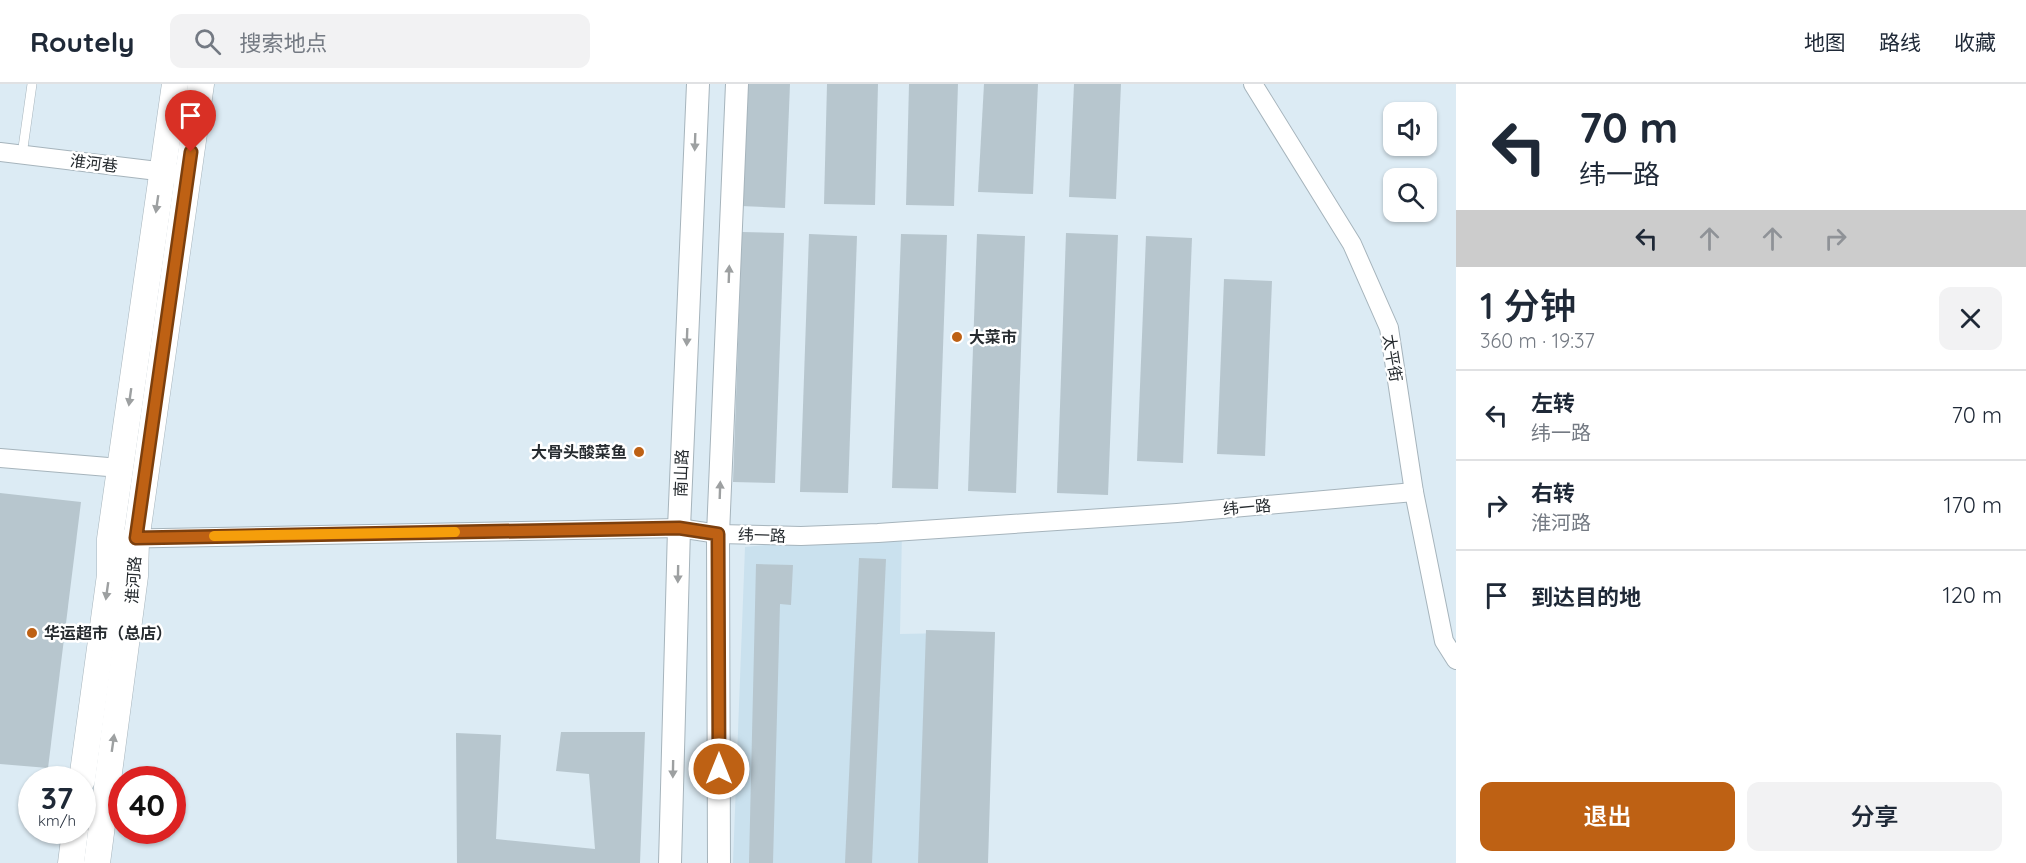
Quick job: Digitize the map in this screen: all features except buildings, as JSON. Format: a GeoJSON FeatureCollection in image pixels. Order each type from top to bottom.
{"type":"FeatureCollection","features":[{"type":"Feature","properties":{"kind":"main road","name":"淮河路"},"geometry":{"type":"LineString","coordinates":[[84,766],[110,575],[110,539],[175,84]]}},
{"type":"Feature","properties":{"kind":"main road","name":"淮河路"},"geometry":{"type":"LineString","coordinates":[[97,863],[135,576],[136,538],[201,84]]}},
{"type":"Feature","properties":{"kind":"main road"},"geometry":{"type":"LineString","coordinates":[[71,863],[73,844]]}},
{"type":"Feature","properties":{"kind":"street","name":"南山路"},"geometry":{"type":"LineString","coordinates":[[670,863],[679,528],[698,84]]}},
{"type":"Feature","properties":{"kind":"street"},"geometry":{"type":"LineString","coordinates":[[719,863],[718,534],[737,84]]}},
{"type":"Feature","properties":{"kind":"street","name":"太平街"},"geometry":{"type":"LineString","coordinates":[[1253,84],[1352,244],[1389,328],[1414,492],[1444,641],[1456,660]]}},
{"type":"Feature","properties":{"kind":"street","name":"淮河巷"},"geometry":{"type":"LineString","coordinates":[[0,152],[188,175]]}},
{"type":"Feature","properties":{"kind":"street"},"geometry":{"type":"LineString","coordinates":[[0,458],[120,468]]}},
{"type":"Feature","properties":{"kind":"street","name":"纬一路"},"geometry":{"type":"LineString","coordinates":[[110,539],[679,528],[718,534],[801,536],[1177,513],[1414,492]]}},
{"type":"Feature","properties":{"kind":"lane"},"geometry":{"type":"LineString","coordinates":[[22,155],[32,84]]}},
{"type":"Feature","properties":{"kind":"shaded area"},"geometry":{"type":"Polygon","coordinates":[[[902,531],[900,634],[995,632],[985,863],[733,863],[745,547],[902,531]]]}},
{"type":"Feature","properties":{"kind":"slow traffic"},"geometry":{"type":"LineString","coordinates":[[214,536],[455,532]]}},
{"type":"Feature","properties":{"kind":"place","name":"大菜市"},"geometry":{"type":"Point","coordinates":[957,337]}},
{"type":"Feature","properties":{"kind":"place","name":"大骨头酸菜鱼"},"geometry":{"type":"Point","coordinates":[639,452]}},
{"type":"Feature","properties":{"kind":"place","name":"华运超市（总店）"},"geometry":{"type":"Point","coordinates":[32,633]}},
{"type":"Feature","properties":{"kind":"route"},"geometry":{"type":"LineString","coordinates":[[191,152],[136,538],[679,528],[718,534],[719,769]]}}]}
